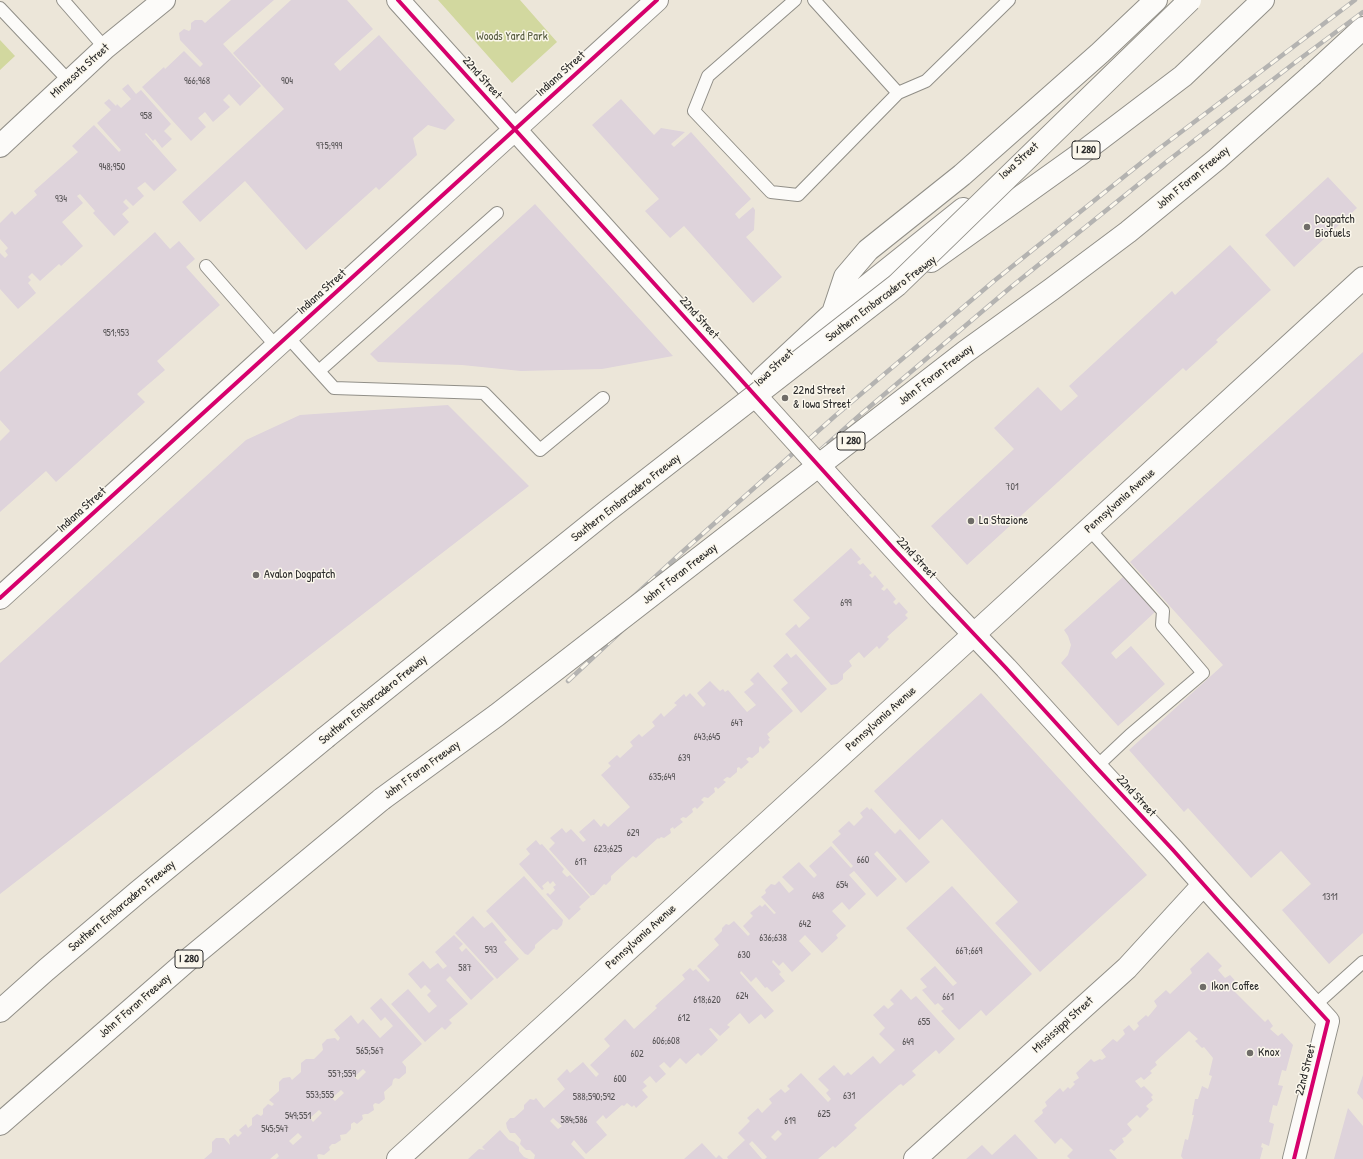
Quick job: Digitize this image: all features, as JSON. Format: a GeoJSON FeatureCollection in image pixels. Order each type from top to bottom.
{"type":"FeatureCollection","features":[{"type":"Feature","properties":{"kind":"main road","name":"Minnesota Street"},"geometry":{"type":"LineString","coordinates":[[0,146],[105,48],[164,0]]}},
{"type":"Feature","properties":{"kind":"main road","name":"22nd Street"},"geometry":{"type":"LineString","coordinates":[[398,0],[857,508],[1006,668],[1328,1021],[1294,1159]]}},
{"type":"Feature","properties":{"kind":"main road","name":"Indiana Street"},"geometry":{"type":"LineString","coordinates":[[0,598],[657,0]]}},
{"type":"Feature","properties":{"kind":"main road","name":"Iowa Street"},"geometry":{"type":"LineString","coordinates":[[833,313],[845,277],[868,250],[962,175],[1100,53],[1156,0]]}},
{"type":"Feature","properties":{"kind":"main road"},"geometry":{"type":"LineString","coordinates":[[897,285],[1190,0]]}},
{"type":"Feature","properties":{"kind":"main road","name":"Iowa Street"},"geometry":{"type":"LineString","coordinates":[[756,396],[833,313],[978,197],[1119,72],[1196,0]]}},
{"type":"Feature","properties":{"kind":"main road","name":"Southern Embarcadero Freeway"},"geometry":{"type":"LineString","coordinates":[[0,1011],[144,887],[325,738],[607,511],[897,285],[1079,155],[1183,76],[1263,0]]}},
{"type":"Feature","properties":{"kind":"main road","name":"John F Foran Freeway"},"geometry":{"type":"LineString","coordinates":[[0,1124],[189,959],[382,799],[498,715],[965,352],[1128,232],[1217,159],[1363,28]]}},
{"type":"Feature","properties":{"kind":"main road"},"geometry":{"type":"LineString","coordinates":[[1313,74],[1363,31]]}},
{"type":"Feature","properties":{"kind":"main road","name":"Pennsylvania Avenue"},"geometry":{"type":"LineString","coordinates":[[398,1159],[1363,278]]}},
{"type":"Feature","properties":{"kind":"main road","name":"Mississippi Street"},"geometry":{"type":"LineString","coordinates":[[916,1159],[1127,968],[1203,885]]}},
{"type":"Feature","properties":{"kind":"lane"},"geometry":{"type":"LineString","coordinates":[[63,0],[105,48]]}},
{"type":"Feature","properties":{"kind":"lane"},"geometry":{"type":"LineString","coordinates":[[795,0],[708,76],[694,111],[771,192],[798,194],[898,93],[926,81],[1009,0]]}},
{"type":"Feature","properties":{"kind":"lane"},"geometry":{"type":"LineString","coordinates":[[814,0],[898,93]]}},
{"type":"Feature","properties":{"kind":"lane"},"geometry":{"type":"LineString","coordinates":[[0,8],[69,81]]}},
{"type":"Feature","properties":{"kind":"lane"},"geometry":{"type":"LineString","coordinates":[[319,371],[497,213]]}},
{"type":"Feature","properties":{"kind":"lane"},"geometry":{"type":"LineString","coordinates":[[206,266],[282,341],[319,371],[334,388],[484,392],[540,450],[603,398]]}},
{"type":"Feature","properties":{"kind":"lane"},"geometry":{"type":"LineString","coordinates":[[1088,530],[1162,611],[1162,625],[1203,673],[1096,767]]}},
{"type":"Feature","properties":{"kind":"lane"},"geometry":{"type":"LineString","coordinates":[[1314,1006],[1363,962]]}},
{"type":"Feature","properties":{"kind":"green space","name":"Woods Yard Park"},"geometry":{"type":"Polygon","coordinates":[[[438,0],[520,0],[557,42],[512,83],[438,0]]]}},
{"type":"Feature","properties":{"kind":"green space"},"geometry":{"type":"Polygon","coordinates":[[[0,40],[15,56],[0,70],[0,40]]]}},
{"type":"Feature","properties":{"kind":"building"},"geometry":{"type":"Polygon","coordinates":[[[231,0],[274,0],[223,44],[261,86],[240,106],[229,94],[223,100],[230,107],[213,122],[205,112],[198,118],[206,127],[191,141],[142,87],[164,67],[165,69],[184,51],[200,67],[203,64],[180,40],[179,33],[184,29],[189,31],[191,29],[191,23],[195,20],[202,20],[205,23],[231,0]]]}},
{"type":"Feature","properties":{"kind":"building"},"geometry":{"type":"Polygon","coordinates":[[[291,0],[347,0],[373,29],[334,64],[340,71],[379,35],[455,120],[445,130],[428,125],[413,138],[417,155],[379,190],[376,187],[306,250],[245,181],[200,222],[182,202],[284,109],[233,53],[291,0]]]}},
{"type":"Feature","properties":{"kind":"building"},"geometry":{"type":"Polygon","coordinates":[[[128,84],[136,94],[141,90],[171,124],[164,131],[172,139],[162,148],[155,139],[153,141],[146,133],[145,134],[177,170],[154,191],[145,182],[137,188],[144,196],[133,206],[126,199],[123,202],[129,208],[122,214],[129,222],[114,236],[93,213],[95,211],[80,194],[77,196],[83,203],[62,222],[83,246],[61,266],[59,264],[40,281],[32,273],[28,277],[31,280],[28,283],[36,293],[18,309],[0,289],[0,253],[5,258],[8,255],[5,251],[8,248],[0,239],[0,223],[12,211],[15,215],[37,195],[34,191],[78,152],[72,146],[94,125],[119,152],[121,150],[97,123],[111,110],[104,103],[109,99],[116,106],[117,104],[121,108],[131,99],[122,89],[128,84]]]}},
{"type":"Feature","properties":{"kind":"building"},"geometry":{"type":"Polygon","coordinates":[[[621,99],[654,135],[661,128],[685,132],[671,144],[674,147],[691,132],[751,199],[735,214],[739,219],[753,207],[755,210],[754,230],[746,237],[782,277],[753,303],[684,226],[670,238],[645,211],[659,199],[592,125],[621,99]]]}},
{"type":"Feature","properties":{"kind":"building"},"geometry":{"type":"Polygon","coordinates":[[[1328,177],[1357,208],[1294,267],[1265,235],[1328,177]]]}},
{"type":"Feature","properties":{"kind":"building"},"geometry":{"type":"Polygon","coordinates":[[[535,204],[673,356],[602,369],[521,371],[462,365],[378,362],[370,354],[535,204]]]}},
{"type":"Feature","properties":{"kind":"building"},"geometry":{"type":"Polygon","coordinates":[[[155,232],[170,249],[179,241],[195,259],[186,267],[220,305],[157,361],[165,370],[137,394],[145,402],[56,482],[46,471],[0,512],[0,441],[10,431],[0,420],[0,372],[155,232]]]}},
{"type":"Feature","properties":{"kind":"building"},"geometry":{"type":"Polygon","coordinates":[[[1230,245],[1271,290],[1216,340],[1218,342],[1186,371],[1183,368],[967,565],[931,526],[1014,449],[994,428],[1038,387],[1061,411],[1078,396],[1069,386],[1172,291],[1175,295],[1230,245]]]}},
{"type":"Feature","properties":{"kind":"building"},"geometry":{"type":"Polygon","coordinates":[[[1363,352],[1363,933],[1329,964],[1282,910],[1311,884],[1281,851],[1251,878],[1188,808],[1184,812],[1129,750],[1223,665],[1130,562],[1363,352]]]}},
{"type":"Feature","properties":{"kind":"building","name":"Avalon Dogpatch"},"geometry":{"type":"Polygon","coordinates":[[[448,405],[529,486],[0,894],[0,663],[246,440],[300,415],[448,405]]]}},
{"type":"Feature","properties":{"kind":"building"},"geometry":{"type":"Polygon","coordinates":[[[851,548],[861,559],[857,562],[860,565],[863,563],[872,573],[869,575],[872,578],[875,575],[884,586],[881,589],[884,591],[887,588],[896,599],[893,602],[896,605],[899,602],[908,612],[905,615],[908,618],[887,637],[889,639],[879,649],[877,646],[864,658],[859,652],[849,661],[852,666],[843,674],[843,679],[837,684],[831,685],[785,634],[796,624],[799,628],[810,618],[793,600],[851,548]]]}},
{"type":"Feature","properties":{"kind":"building"},"geometry":{"type":"Polygon","coordinates":[[[1123,577],[1155,612],[1111,653],[1116,659],[1131,646],[1165,684],[1118,726],[1061,663],[1068,655],[1071,645],[1064,630],[1123,577]]]}},
{"type":"Feature","properties":{"kind":"building"},"geometry":{"type":"Polygon","coordinates":[[[787,653],[791,658],[796,654],[827,689],[801,713],[781,689],[788,683],[773,666],[787,653]]]}},
{"type":"Feature","properties":{"kind":"building"},"geometry":{"type":"Polygon","coordinates":[[[758,672],[793,711],[767,734],[770,738],[768,739],[770,742],[763,749],[760,746],[759,752],[752,758],[749,757],[746,759],[749,762],[741,769],[739,767],[737,768],[737,772],[730,778],[727,777],[723,780],[726,782],[718,789],[716,787],[714,788],[715,792],[708,798],[704,797],[701,800],[704,802],[697,809],[695,807],[692,809],[693,812],[686,818],[683,817],[680,819],[683,822],[674,829],[673,827],[670,829],[671,833],[664,838],[658,838],[636,858],[633,856],[611,876],[611,880],[606,885],[604,884],[594,895],[591,896],[549,849],[555,843],[550,838],[562,828],[566,833],[571,829],[583,842],[586,840],[579,832],[594,819],[601,827],[604,823],[608,827],[630,807],[601,775],[611,766],[608,763],[617,755],[620,758],[633,746],[630,742],[639,734],[642,737],[655,726],[652,722],[661,713],[664,717],[677,705],[674,703],[684,694],[686,697],[690,693],[703,707],[706,704],[697,693],[710,681],[720,691],[723,689],[725,692],[728,690],[747,712],[756,705],[744,692],[754,684],[750,680],[758,672]]]}},
{"type":"Feature","properties":{"kind":"building"},"geometry":{"type":"Polygon","coordinates":[[[981,693],[1147,875],[1040,972],[995,923],[1018,902],[942,819],[919,840],[874,791],[981,693]]]}},
{"type":"Feature","properties":{"kind":"building"},"geometry":{"type":"Polygon","coordinates":[[[867,807],[870,810],[871,808],[895,834],[900,829],[930,862],[906,883],[877,851],[874,854],[897,879],[877,897],[854,871],[849,875],[866,894],[849,910],[842,902],[832,911],[846,926],[836,935],[838,938],[822,953],[805,935],[799,941],[811,954],[792,972],[783,962],[779,966],[773,960],[772,962],[781,972],[779,974],[785,981],[772,992],[767,987],[765,988],[756,977],[751,982],[741,971],[740,973],[774,1011],[765,1019],[761,1014],[749,1024],[740,1013],[727,1025],[730,1027],[720,1036],[711,1028],[709,1029],[718,1040],[701,1056],[698,1053],[686,1064],[680,1058],[670,1068],[664,1062],[659,1066],[666,1074],[656,1083],[650,1076],[643,1082],[647,1086],[642,1090],[648,1097],[636,1108],[634,1105],[632,1107],[627,1103],[624,1106],[622,1105],[606,1119],[603,1115],[596,1122],[607,1135],[586,1154],[574,1140],[571,1144],[585,1159],[534,1159],[535,1155],[530,1150],[526,1150],[520,1144],[521,1140],[515,1133],[510,1133],[507,1128],[506,1123],[510,1118],[514,1118],[524,1109],[524,1105],[530,1099],[534,1100],[536,1098],[544,1108],[565,1089],[557,1079],[567,1069],[570,1073],[583,1062],[596,1077],[599,1074],[590,1065],[610,1046],[604,1039],[625,1019],[634,1029],[657,1008],[655,1006],[685,979],[682,975],[690,968],[693,971],[696,969],[708,982],[710,980],[697,966],[719,945],[714,939],[722,931],[722,928],[726,924],[729,925],[734,921],[748,936],[750,934],[743,926],[753,916],[750,913],[760,905],[762,907],[765,904],[774,914],[776,913],[761,897],[766,893],[765,890],[771,884],[775,885],[779,881],[789,893],[794,889],[782,877],[799,862],[814,878],[817,875],[809,866],[831,846],[851,868],[853,866],[832,842],[841,834],[838,831],[849,821],[854,826],[863,817],[860,813],[867,807]],[[553,1118],[550,1121],[558,1129],[562,1126],[553,1118]]]}},
{"type":"Feature","properties":{"kind":"building"},"geometry":{"type":"Polygon","coordinates":[[[536,840],[540,845],[542,844],[564,869],[562,872],[567,877],[570,875],[590,897],[579,907],[581,909],[569,920],[546,894],[548,893],[550,895],[555,890],[553,887],[556,885],[553,881],[550,884],[548,881],[542,886],[544,889],[542,890],[519,864],[530,854],[526,849],[536,840]]]}},
{"type":"Feature","properties":{"kind":"building"},"geometry":{"type":"Polygon","coordinates":[[[524,876],[563,920],[562,925],[557,930],[553,929],[535,945],[535,948],[528,955],[525,954],[486,911],[524,876]]]}},
{"type":"Feature","properties":{"kind":"building"},"geometry":{"type":"Polygon","coordinates":[[[952,886],[1032,974],[986,1016],[981,1010],[959,1030],[941,1011],[944,1009],[938,1003],[935,1005],[922,990],[927,987],[920,979],[935,966],[953,986],[957,983],[906,928],[952,886]]]}},
{"type":"Feature","properties":{"kind":"building"},"geometry":{"type":"Polygon","coordinates":[[[473,916],[484,928],[492,922],[507,940],[504,942],[519,959],[497,979],[455,933],[473,916]]]}},
{"type":"Feature","properties":{"kind":"building"},"geometry":{"type":"Polygon","coordinates":[[[454,935],[463,944],[459,948],[462,952],[466,948],[494,979],[471,1000],[450,976],[446,980],[468,1004],[449,1020],[452,1023],[445,1030],[442,1027],[425,1042],[391,1004],[408,989],[429,1013],[437,1006],[427,995],[431,991],[425,985],[421,989],[408,974],[423,961],[430,969],[438,963],[443,969],[447,966],[435,952],[454,935]]]}},
{"type":"Feature","properties":{"kind":"building","name":"Knox"},"geometry":{"type":"Polygon","coordinates":[[[1208,952],[1222,966],[1218,970],[1225,978],[1230,975],[1240,986],[1234,991],[1265,1022],[1268,1019],[1273,1026],[1270,1029],[1278,1036],[1282,1033],[1293,1045],[1286,1071],[1282,1070],[1278,1085],[1283,1086],[1277,1106],[1273,1105],[1269,1122],[1274,1124],[1269,1146],[1262,1143],[1261,1147],[1263,1148],[1260,1159],[1183,1159],[1181,1156],[1185,1139],[1188,1140],[1194,1115],[1192,1115],[1195,1099],[1198,1099],[1202,1086],[1208,1089],[1212,1076],[1209,1075],[1213,1058],[1204,1047],[1202,1048],[1195,1041],[1198,1039],[1189,1031],[1155,1062],[1157,1065],[1150,1071],[1152,1073],[1144,1080],[1141,1077],[1135,1081],[1141,1088],[1144,1086],[1153,1095],[1151,1097],[1153,1100],[1146,1106],[1149,1109],[1140,1118],[1137,1115],[1127,1124],[1132,1130],[1122,1138],[1124,1142],[1114,1151],[1111,1149],[1109,1150],[1117,1159],[1070,1159],[1067,1156],[1073,1150],[1061,1138],[1055,1144],[1034,1121],[1043,1113],[1042,1110],[1047,1106],[1045,1102],[1060,1088],[1063,1092],[1068,1087],[1070,1089],[1075,1084],[1073,1082],[1079,1078],[1076,1073],[1091,1059],[1094,1062],[1100,1059],[1102,1060],[1106,1057],[1101,1050],[1113,1039],[1117,1042],[1125,1034],[1123,1030],[1129,1025],[1134,1031],[1139,1026],[1137,1023],[1146,1015],[1148,1017],[1157,1006],[1154,1001],[1166,990],[1170,994],[1192,973],[1190,969],[1208,952]]]}},
{"type":"Feature","properties":{"kind":"building"},"geometry":{"type":"Polygon","coordinates":[[[901,989],[911,1000],[916,996],[955,1039],[939,1054],[936,1050],[912,1071],[916,1075],[903,1086],[901,1084],[899,1085],[854,1125],[857,1128],[835,1148],[833,1146],[818,1159],[765,1159],[767,1157],[752,1141],[749,1144],[762,1159],[728,1159],[727,1157],[745,1140],[738,1133],[750,1121],[747,1118],[758,1108],[762,1113],[772,1103],[769,1099],[781,1089],[785,1093],[790,1089],[787,1086],[801,1073],[828,1102],[831,1099],[826,1093],[829,1090],[818,1079],[834,1065],[844,1076],[848,1072],[851,1075],[873,1056],[880,1064],[895,1050],[879,1034],[885,1028],[873,1015],[884,1005],[888,1009],[894,1004],[890,1000],[901,989]],[[778,1130],[771,1137],[775,1141],[782,1134],[778,1130]]]}},
{"type":"Feature","properties":{"kind":"building"},"geometry":{"type":"Polygon","coordinates":[[[381,998],[422,1044],[402,1062],[406,1067],[406,1073],[399,1079],[395,1078],[393,1080],[392,1085],[384,1092],[385,1099],[379,1104],[375,1103],[373,1105],[374,1110],[368,1114],[362,1115],[363,1119],[357,1124],[354,1122],[351,1124],[351,1129],[346,1134],[340,1135],[341,1140],[335,1144],[332,1144],[329,1147],[330,1150],[324,1155],[317,1155],[318,1159],[276,1159],[279,1156],[277,1153],[270,1159],[204,1159],[212,1152],[212,1142],[216,1138],[224,1138],[230,1145],[229,1139],[235,1134],[238,1137],[242,1133],[239,1130],[246,1124],[248,1128],[252,1125],[252,1118],[257,1114],[261,1116],[263,1114],[263,1109],[268,1104],[272,1106],[274,1104],[269,1100],[279,1091],[279,1082],[283,1078],[290,1077],[292,1080],[301,1072],[301,1063],[306,1059],[314,1059],[323,1050],[322,1044],[327,1039],[335,1038],[338,1041],[340,1038],[334,1030],[351,1015],[358,1024],[363,1019],[380,1038],[393,1026],[385,1017],[381,1021],[370,1008],[381,998]],[[363,1069],[354,1077],[358,1080],[366,1072],[363,1069]],[[341,1090],[332,1098],[335,1101],[344,1093],[341,1090]],[[319,1110],[310,1118],[313,1122],[322,1113],[319,1110]],[[298,1133],[289,1141],[293,1145],[302,1137],[298,1133]]]}},
{"type":"Feature","properties":{"kind":"building"},"geometry":{"type":"Polygon","coordinates":[[[1363,1075],[1363,1100],[1357,1093],[1363,1075]]]}},
{"type":"Feature","properties":{"kind":"building"},"geometry":{"type":"Polygon","coordinates":[[[1348,1108],[1363,1126],[1363,1159],[1334,1159],[1348,1108]]]}},
{"type":"Feature","properties":{"kind":"building"},"geometry":{"type":"Polygon","coordinates":[[[500,1130],[509,1140],[514,1142],[519,1147],[519,1151],[524,1157],[529,1159],[468,1159],[479,1149],[485,1150],[482,1147],[500,1130]]]}},
{"type":"Feature","properties":{"kind":"building"},"geometry":{"type":"Polygon","coordinates":[[[1015,1134],[1038,1159],[966,1159],[982,1145],[992,1155],[1015,1134]]]}},
{"type":"Feature","properties":{"kind":"building"},"geometry":{"type":"Polygon","coordinates":[[[702,1143],[716,1158],[719,1155],[723,1159],[684,1159],[702,1143]]]}},
{"type":"Feature","properties":{"kind":"railway"},"geometry":{"type":"LineString","coordinates":[[556,668],[680,554],[835,416],[994,281],[1156,151],[1355,0]]}},
{"type":"Feature","properties":{"kind":"railway"},"geometry":{"type":"LineString","coordinates":[[568,681],[712,546],[860,415],[1011,287],[1165,163],[1363,12]]}},
{"type":"Feature","properties":{"kind":"cycle path"},"geometry":{"type":"LineString","coordinates":[[398,0],[893,548],[1006,668],[1328,1021],[1294,1159]]}},
{"type":"Feature","properties":{"kind":"cycle path"},"geometry":{"type":"LineString","coordinates":[[0,598],[657,0]]}},
{"type":"Feature","properties":{"kind":"place","name":"Dogpatch Biofuels"},"geometry":{"type":"Point","coordinates":[1307,227]}},
{"type":"Feature","properties":{"kind":"place","name":"22nd Street & Iowa Street"},"geometry":{"type":"Point","coordinates":[785,398]}},
{"type":"Feature","properties":{"kind":"place","name":"La Stazione"},"geometry":{"type":"Point","coordinates":[971,521]}},
{"type":"Feature","properties":{"kind":"place","name":"Avalon Dogpatch"},"geometry":{"type":"Point","coordinates":[256,575]}},
{"type":"Feature","properties":{"kind":"place","name":"Ikon Coffee"},"geometry":{"type":"Point","coordinates":[1203,987]}},
{"type":"Feature","properties":{"kind":"place","name":"Knox"},"geometry":{"type":"Point","coordinates":[1250,1053]}}]}
